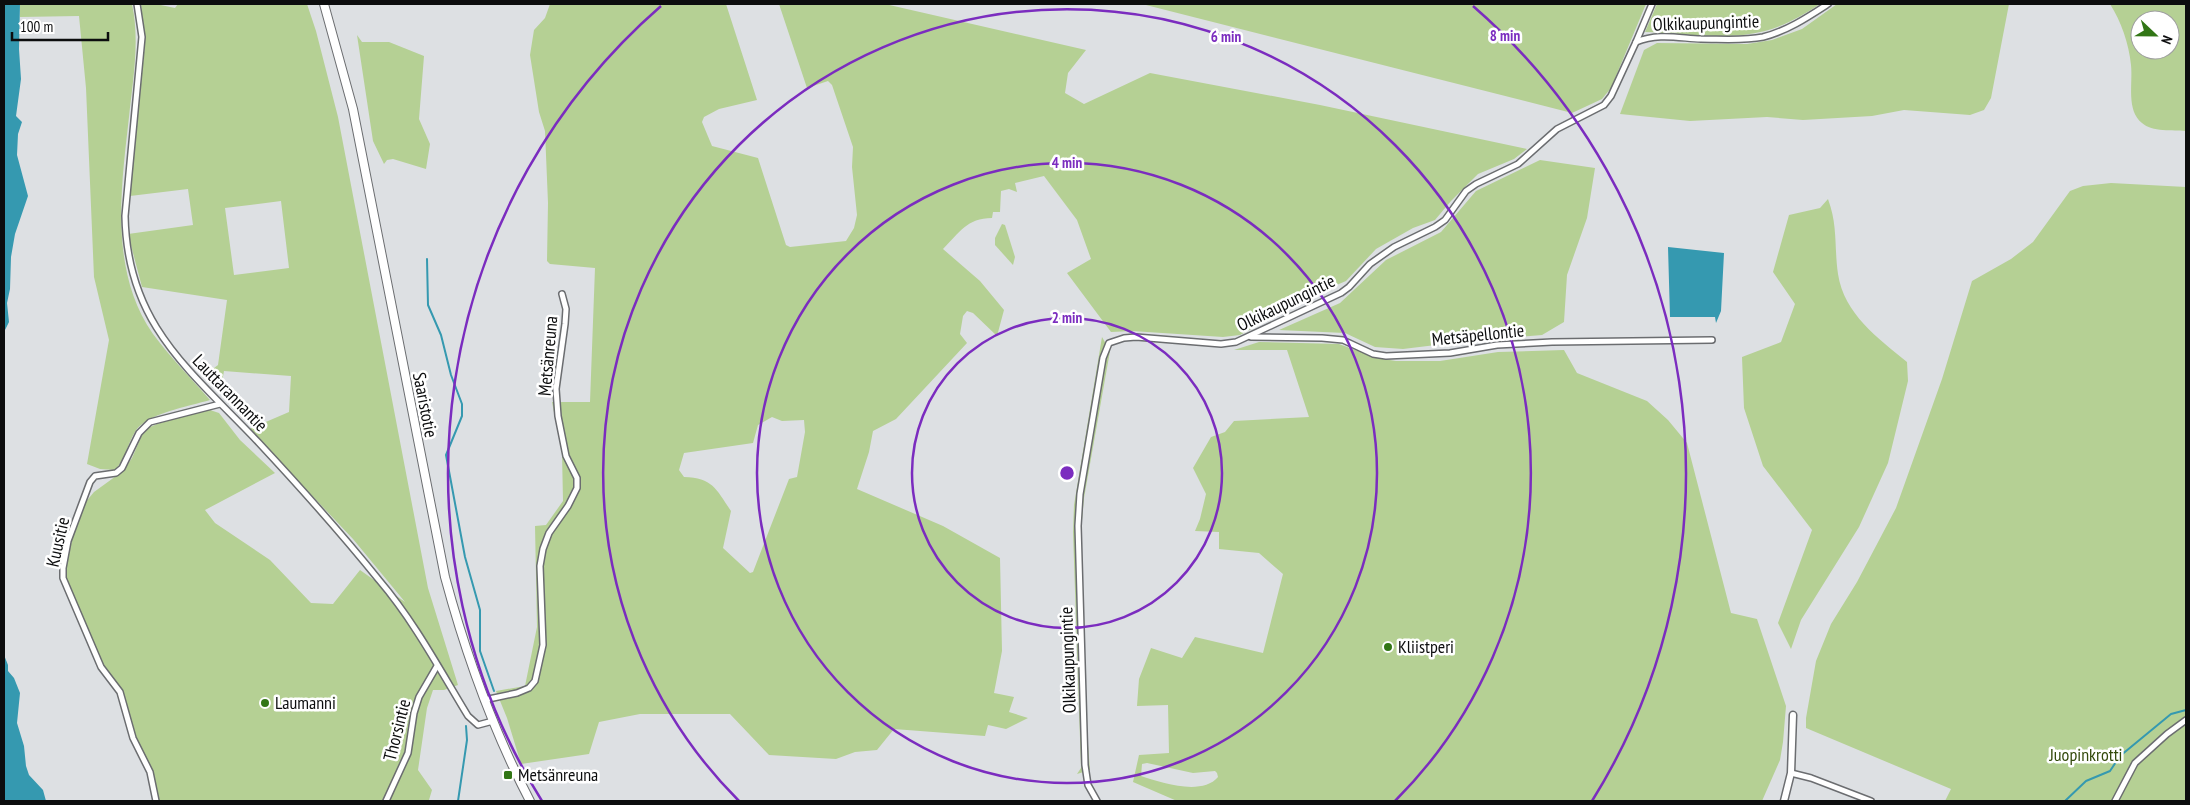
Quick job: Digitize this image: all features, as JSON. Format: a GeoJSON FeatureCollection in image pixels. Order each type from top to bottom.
{"type":"FeatureCollection","features":[{"type":"Feature","properties":{"kind":"main road","name":"Saaristotie"},"geometry":{"type":"LineString","coordinates":[[324,4],[353,109],[445,577],[458,624],[484,700],[530,801]]}},
{"type":"Feature","properties":{"kind":"street","name":"Lauttarannantie"},"geometry":{"type":"LineString","coordinates":[[137,4],[142,38],[125,216],[127,254],[136,289],[155,325],[182,364],[259,444],[379,579],[404,610],[468,716],[478,725],[493,721]]}},
{"type":"Feature","properties":{"kind":"street"},"geometry":{"type":"LineString","coordinates":[[1636,42],[1652,4]]}},
{"type":"Feature","properties":{"kind":"street","name":"Olkikaupungintie"},"geometry":{"type":"LineString","coordinates":[[1097,801],[1088,785],[1085,765],[1078,526],[1080,494],[1106,349],[1109,343],[1124,338],[1167,339],[1221,344],[1251,337],[1341,293],[1380,256],[1445,220],[1466,191],[1476,184],[1518,164],[1550,137],[1556,129],[1604,105],[1611,96],[1636,42],[1648,37],[1664,36],[1733,39],[1762,37],[1803,20],[1828,4]]}},
{"type":"Feature","properties":{"kind":"street","name":"Metsänreuna"},"geometry":{"type":"LineString","coordinates":[[484,700],[517,693],[529,688],[535,681],[543,645],[540,566],[543,549],[549,533],[578,488],[577,478],[566,456],[558,416],[556,389],[566,309],[562,294]]}},
{"type":"Feature","properties":{"kind":"street","name":"Metsäpellontie"},"geometry":{"type":"LineString","coordinates":[[1251,337],[1343,340],[1372,354],[1386,356],[1450,353],[1497,345],[1552,342],[1712,340]]}},
{"type":"Feature","properties":{"kind":"street","name":"Kuusitie"},"geometry":{"type":"LineString","coordinates":[[156,801],[150,772],[133,738],[120,692],[101,667],[66,586],[63,568],[76,518],[90,482],[95,476],[116,473],[122,468],[139,433],[150,422],[220,404]]}},
{"type":"Feature","properties":{"kind":"street","name":"Thorsintie"},"geometry":{"type":"LineString","coordinates":[[386,801],[408,753],[414,713],[419,697],[438,666]]}},
{"type":"Feature","properties":{"kind":"street"},"geometry":{"type":"LineString","coordinates":[[1784,801],[1791,773],[1793,715]]}},
{"type":"Feature","properties":{"kind":"street"},"geometry":{"type":"LineString","coordinates":[[2115,801],[2135,763],[2167,734],[2186,720]]}},
{"type":"Feature","properties":{"kind":"street"},"geometry":{"type":"LineString","coordinates":[[1791,773],[1811,778],[1872,801]]}},
{"type":"Feature","properties":{"kind":"green space"},"geometry":{"type":"Polygon","coordinates":[[[20,4],[132,4],[136,46],[121,200],[124,256],[130,284],[139,310],[153,334],[210,400],[148,420],[135,432],[122,461],[115,470],[100,469],[87,464],[109,340],[94,277],[86,88],[79,16],[20,17],[20,4]]]}},
{"type":"Feature","properties":{"kind":"green space"},"geometry":{"type":"Polygon","coordinates":[[[141,4],[156,4],[175,8],[178,4],[307,4],[316,31],[338,117],[428,588],[458,685],[444,690],[433,690],[427,708],[418,770],[432,790],[429,800],[156,801],[150,772],[133,738],[120,692],[101,667],[63,578],[74,532],[84,504],[94,492],[123,471],[132,458],[142,435],[148,428],[157,424],[207,409],[219,413],[240,440],[275,473],[205,510],[215,523],[270,560],[311,603],[333,604],[360,570],[405,602],[353,539],[249,429],[289,412],[291,376],[224,371],[220,393],[205,375],[218,365],[227,300],[142,287],[128,234],[193,225],[188,189],[130,196],[145,42],[141,4]],[[281,201],[225,208],[234,275],[289,268],[281,201]]]}},
{"type":"Feature","properties":{"kind":"green space"},"geometry":{"type":"Polygon","coordinates":[[[550,4],[726,4],[757,100],[719,109],[704,117],[702,122],[712,146],[758,158],[786,245],[790,247],[846,241],[854,228],[857,215],[852,167],[853,147],[832,85],[828,81],[807,88],[779,4],[885,4],[1086,50],[1068,73],[1065,93],[1084,104],[1150,73],[1320,105],[1527,149],[1514,159],[1478,174],[1435,220],[1413,228],[1376,249],[1346,281],[1320,292],[1240,335],[1223,337],[1132,331],[1111,332],[1067,273],[1091,259],[1077,220],[1044,176],[1015,183],[1017,192],[1009,189],[1001,191],[1000,212],[993,212],[992,218],[970,224],[959,232],[943,249],[980,281],[1004,310],[997,336],[973,313],[967,311],[963,316],[960,334],[967,343],[896,419],[873,431],[869,452],[857,489],[943,526],[1000,558],[1002,651],[994,693],[1014,697],[1009,712],[1028,718],[1006,729],[988,725],[985,736],[894,729],[877,750],[855,752],[836,759],[769,755],[730,714],[640,714],[599,722],[589,754],[521,764],[507,718],[496,691],[525,686],[537,627],[535,526],[546,525],[563,501],[562,453],[552,402],[590,402],[595,268],[550,264],[547,261],[548,203],[545,131],[539,112],[530,55],[534,30],[545,18],[550,4]],[[772,417],[758,425],[753,443],[684,453],[679,470],[684,477],[708,482],[731,511],[723,548],[750,573],[753,572],[789,479],[797,477],[805,432],[804,420],[782,421],[772,417]]]}},
{"type":"Feature","properties":{"kind":"green space"},"geometry":{"type":"Polygon","coordinates":[[[1142,4],[1646,4],[1611,88],[1602,99],[1572,113],[1142,4]]]}},
{"type":"Feature","properties":{"kind":"green space"},"geometry":{"type":"Polygon","coordinates":[[[1657,4],[1820,4],[1794,20],[1765,31],[1736,36],[1705,36],[1645,32],[1657,4]]]}},
{"type":"Feature","properties":{"kind":"green space"},"geometry":{"type":"Polygon","coordinates":[[[1837,4],[2009,4],[1991,98],[1984,110],[1970,115],[1904,110],[1872,116],[1803,120],[1767,117],[1690,121],[1620,114],[1644,50],[1657,43],[1747,44],[1772,40],[1802,29],[1837,4]]]}},
{"type":"Feature","properties":{"kind":"green space"},"geometry":{"type":"Polygon","coordinates":[[[2110,4],[2186,4],[2186,131],[2163,130],[2146,126],[2137,118],[2131,96],[2130,60],[2180,60],[2180,10],[2130,10],[2130,60],[2121,25],[2110,4]]]}},
{"type":"Feature","properties":{"kind":"green space"},"geometry":{"type":"Polygon","coordinates":[[[357,35],[362,42],[389,42],[424,56],[419,119],[430,144],[426,169],[393,159],[387,160],[384,164],[373,141],[357,35]]]}},
{"type":"Feature","properties":{"kind":"green space"},"geometry":{"type":"Polygon","coordinates":[[[1540,160],[1595,168],[1587,218],[1567,275],[1564,322],[1542,335],[1477,340],[1403,349],[1375,347],[1345,333],[1279,330],[1340,303],[1386,260],[1441,232],[1476,191],[1540,160]]]}},
{"type":"Feature","properties":{"kind":"green space","name":"Juopinkrotti"},"geometry":{"type":"Polygon","coordinates":[[[2111,183],[2186,187],[2186,801],[1945,801],[1951,789],[1806,728],[1816,661],[1831,624],[1857,582],[1896,508],[1942,379],[1972,281],[2011,259],[2033,242],[2070,191],[2083,186],[2111,183]]]}},
{"type":"Feature","properties":{"kind":"green space"},"geometry":{"type":"Polygon","coordinates":[[[1828,199],[1835,227],[1837,264],[1841,288],[1847,301],[1864,324],[1907,362],[1908,381],[1888,463],[1859,527],[1801,620],[1791,649],[1778,623],[1812,530],[1763,466],[1744,408],[1742,357],[1781,342],[1795,304],[1773,272],[1789,215],[1820,208],[1828,199]]]}},
{"type":"Feature","properties":{"kind":"green space"},"geometry":{"type":"Polygon","coordinates":[[[1002,224],[1005,225],[1015,257],[1013,265],[995,245],[995,238],[1002,224]]]}},
{"type":"Feature","properties":{"kind":"green space"},"geometry":{"type":"Polygon","coordinates":[[[1102,337],[1110,351],[1084,498],[1081,531],[1086,719],[1090,770],[1077,774],[1081,768],[1073,532],[1074,505],[1102,337]]]}},
{"type":"Feature","properties":{"kind":"green space"},"geometry":{"type":"Polygon","coordinates":[[[1259,342],[1339,344],[1377,358],[1396,361],[1440,361],[1498,352],[1564,350],[1577,373],[1647,401],[1668,420],[1687,443],[1731,613],[1757,619],[1786,706],[1780,760],[1762,801],[1177,801],[1133,782],[1139,755],[1169,753],[1168,705],[1137,706],[1139,679],[1151,648],[1182,658],[1195,637],[1263,653],[1283,574],[1259,553],[1219,549],[1219,532],[1195,531],[1206,494],[1193,468],[1211,437],[1225,432],[1234,421],[1309,417],[1287,350],[1234,350],[1259,342]],[[1147,763],[1142,764],[1141,776],[1160,782],[1192,787],[1211,783],[1218,777],[1215,771],[1193,773],[1147,763]]]}},
{"type":"Feature","properties":{"kind":"water"},"geometry":{"type":"Polygon","coordinates":[[[4,4],[20,4],[19,49],[21,79],[16,116],[22,122],[18,134],[17,155],[28,196],[15,234],[7,303],[9,322],[4,332],[4,4]]]}},
{"type":"Feature","properties":{"kind":"water"},"geometry":{"type":"Polygon","coordinates":[[[1668,247],[1724,253],[1721,311],[1716,323],[1715,317],[1670,317],[1668,247]]]}},
{"type":"Feature","properties":{"kind":"water"},"geometry":{"type":"Polygon","coordinates":[[[4,655],[8,671],[14,678],[20,693],[17,723],[24,746],[26,766],[29,775],[43,790],[46,801],[4,801],[4,655]]]}},
{"type":"Feature","properties":{"kind":"waterway"},"geometry":{"type":"LineString","coordinates":[[427,259],[428,305],[441,335],[451,375],[462,404],[462,416],[446,455],[465,557],[480,610],[480,651],[494,691]]}},
{"type":"Feature","properties":{"kind":"waterway"},"geometry":{"type":"LineString","coordinates":[[2065,801],[2086,781],[2110,771],[2120,756],[2171,714],[2186,710]]}},
{"type":"Feature","properties":{"kind":"waterway"},"geometry":{"type":"LineString","coordinates":[[458,801],[467,740],[466,726]]}},
{"type":"Feature","properties":{"kind":"place","name":"Kliistperi"},"geometry":{"type":"Point","coordinates":[1388,647]}},
{"type":"Feature","properties":{"kind":"place","name":"Laumanni"},"geometry":{"type":"Point","coordinates":[265,703]}},
{"type":"Feature","properties":{"kind":"place","name":"Metsänreuna"},"geometry":{"type":"Point","coordinates":[508,775]}}]}
